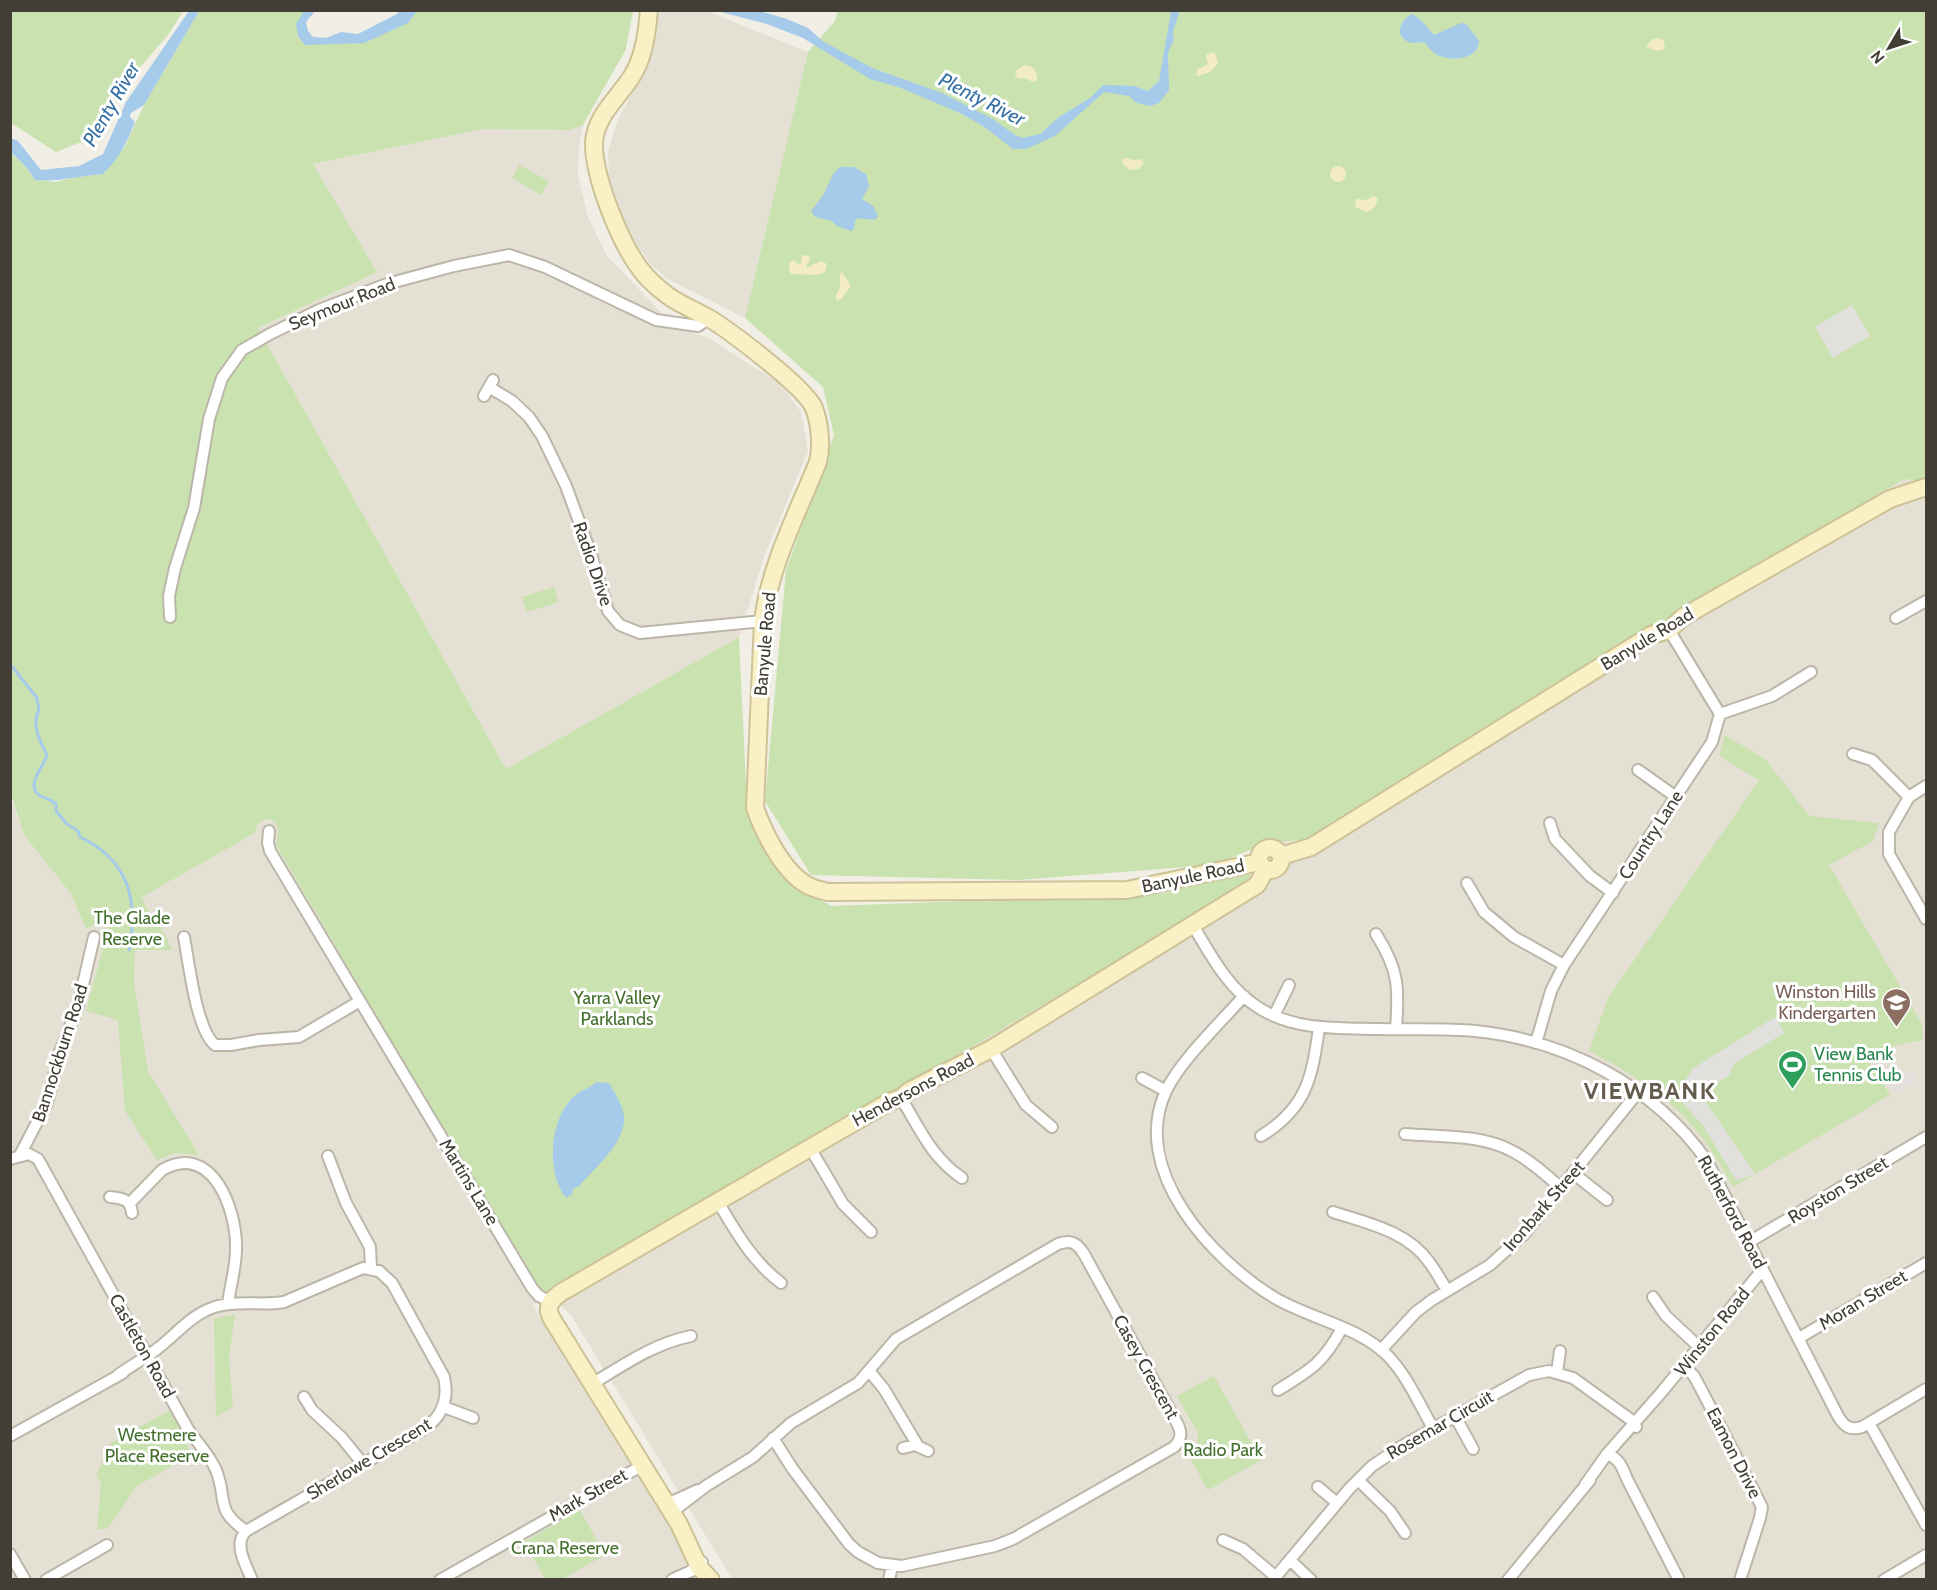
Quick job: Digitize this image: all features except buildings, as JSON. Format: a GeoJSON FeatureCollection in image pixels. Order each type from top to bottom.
{"type":"FeatureCollection","features":[{"type":"Feature","properties":{"kind":"street","name":"Banyule Road"},"geometry":{"type":"LineString","coordinates":[[649,10],[646,41],[633,75],[600,120],[594,142],[598,174],[610,209],[641,271],[667,295],[727,330],[800,390],[813,408],[821,447],[818,462],[774,571],[765,602],[763,621],[755,808],[765,834],[792,872],[808,886],[827,892],[1127,890],[1263,865]]}},
{"type":"Feature","properties":{"kind":"street","name":"Seymour Road"},"geometry":{"type":"LineString","coordinates":[[170,617],[169,597],[175,568],[194,508],[209,419],[222,378],[242,350],[270,334],[319,310],[387,284],[454,266],[509,255],[545,267],[656,320],[698,326],[709,318]]}},
{"type":"Feature","properties":{"kind":"street","name":"Radio Drive"},"geometry":{"type":"LineString","coordinates":[[489,388],[512,401],[529,417],[542,436],[566,486],[591,554],[608,611],[620,625],[640,633],[763,621]]}},
{"type":"Feature","properties":{"kind":"street","name":"Banyule Road"},"geometry":{"type":"LineString","coordinates":[[1281,856],[1311,847],[1651,635],[1670,630],[1683,617],[1890,499],[1926,488]]}},
{"type":"Feature","properties":{"kind":"street"},"geometry":{"type":"LineString","coordinates":[[1896,618],[1926,601]]}},
{"type":"Feature","properties":{"kind":"street"},"geometry":{"type":"LineString","coordinates":[[1670,630],[1720,714],[1772,696],[1812,672]]}},
{"type":"Feature","properties":{"kind":"street","name":"Country Lane"},"geometry":{"type":"LineString","coordinates":[[1536,1043],[1551,991],[1564,965],[1712,742],[1720,714]]}},
{"type":"Feature","properties":{"kind":"street"},"geometry":{"type":"LineString","coordinates":[[1853,754],[1872,760],[1909,797]]}},
{"type":"Feature","properties":{"kind":"street"},"geometry":{"type":"LineString","coordinates":[[1638,770],[1676,796]]}},
{"type":"Feature","properties":{"kind":"street"},"geometry":{"type":"LineString","coordinates":[[1926,786],[1909,797],[1889,832],[1890,854],[1926,919]]}},
{"type":"Feature","properties":{"kind":"street"},"geometry":{"type":"LineString","coordinates":[[1550,823],[1555,839],[1590,876],[1613,893]]}},
{"type":"Feature","properties":{"kind":"street","name":"Martins Lane"},"geometry":{"type":"LineString","coordinates":[[269,831],[270,851],[532,1288],[539,1296],[550,1302]]}},
{"type":"Feature","properties":{"kind":"street","name":"Hendersons Road"},"geometry":{"type":"LineString","coordinates":[[550,1302],[562,1292],[718,1202],[809,1146],[991,1049],[1257,885],[1263,865],[1276,868],[1281,856]]}},
{"type":"Feature","properties":{"kind":"street"},"geometry":{"type":"LineString","coordinates":[[1467,883],[1484,912],[1514,936],[1564,965]]}},
{"type":"Feature","properties":{"kind":"street","name":"Rutherford Road"},"geometry":{"type":"LineString","coordinates":[[1192,924],[1227,978],[1244,996],[1256,1006],[1289,1022],[1319,1028],[1475,1031],[1536,1043],[1585,1061],[1638,1092],[1669,1116],[1696,1146],[1719,1181],[1842,1422],[1852,1429],[1869,1423]]}},
{"type":"Feature","properties":{"kind":"street"},"geometry":{"type":"LineString","coordinates":[[1376,934],[1387,951],[1395,974],[1398,1001],[1396,1029]]}},
{"type":"Feature","properties":{"kind":"street","name":"Bannockburn Road"},"geometry":{"type":"LineString","coordinates":[[15,1157],[47,1103],[60,1052],[78,1006],[94,937]]}},
{"type":"Feature","properties":{"kind":"street"},"geometry":{"type":"LineString","coordinates":[[184,937],[200,1014],[206,1033],[215,1045],[231,1046],[259,1040],[299,1037],[360,1001]]}},
{"type":"Feature","properties":{"kind":"street"},"geometry":{"type":"LineString","coordinates":[[1274,1016],[1289,985]]}},
{"type":"Feature","properties":{"kind":"street"},"geometry":{"type":"LineString","coordinates":[[1244,996],[1191,1056],[1166,1091],[1158,1117],[1158,1151],[1169,1185],[1187,1216],[1219,1253],[1254,1284],[1294,1308],[1357,1333],[1381,1350],[1401,1372],[1433,1428]]}},
{"type":"Feature","properties":{"kind":"street"},"geometry":{"type":"LineString","coordinates":[[1261,1136],[1282,1122],[1305,1091],[1314,1066],[1319,1028]]}},
{"type":"Feature","properties":{"kind":"street"},"geometry":{"type":"LineString","coordinates":[[991,1049],[1026,1105],[1052,1127]]}},
{"type":"Feature","properties":{"kind":"street"},"geometry":{"type":"LineString","coordinates":[[1142,1078],[1166,1091]]}},
{"type":"Feature","properties":{"kind":"street","name":"Ironbark Street"},"geometry":{"type":"LineString","coordinates":[[1381,1350],[1416,1312],[1447,1290],[1473,1276],[1506,1252],[1523,1235],[1638,1092]]}},
{"type":"Feature","properties":{"kind":"street"},"geometry":{"type":"LineString","coordinates":[[901,1098],[929,1148],[948,1169],[962,1178]]}},
{"type":"Feature","properties":{"kind":"street"},"geometry":{"type":"LineString","coordinates":[[1405,1134],[1472,1138],[1501,1145],[1529,1162],[1561,1188]]}},
{"type":"Feature","properties":{"kind":"street","name":"Royston Street"},"geometry":{"type":"LineString","coordinates":[[1749,1242],[1926,1137]]}},
{"type":"Feature","properties":{"kind":"street"},"geometry":{"type":"LineString","coordinates":[[809,1146],[843,1204],[871,1232]]}},
{"type":"Feature","properties":{"kind":"street","name":"Castleton Road"},"geometry":{"type":"LineString","coordinates":[[15,1157],[28,1154],[38,1159],[189,1431],[212,1462],[219,1480],[224,1510],[232,1521],[246,1531]]}},
{"type":"Feature","properties":{"kind":"street"},"geometry":{"type":"LineString","coordinates":[[10,1436],[163,1351],[176,1332],[199,1314],[228,1304],[284,1302],[355,1270],[371,1269],[370,1247],[343,1197],[328,1156]]}},
{"type":"Feature","properties":{"kind":"street"},"geometry":{"type":"LineString","coordinates":[[110,1197],[123,1199],[131,1208],[162,1170],[186,1163],[204,1169],[211,1175],[225,1195],[236,1234],[236,1259],[228,1304]]}},
{"type":"Feature","properties":{"kind":"street"},"geometry":{"type":"LineString","coordinates":[[1573,1173],[1607,1200]]}},
{"type":"Feature","properties":{"kind":"street"},"geometry":{"type":"LineString","coordinates":[[718,1202],[753,1257],[781,1283]]}},
{"type":"Feature","properties":{"kind":"street"},"geometry":{"type":"LineString","coordinates":[[1333,1212],[1381,1227],[1404,1239],[1429,1261],[1447,1290]]}},
{"type":"Feature","properties":{"kind":"street","name":"Casey Crescent"},"geometry":{"type":"LineString","coordinates":[[673,1513],[706,1486],[741,1466],[791,1424],[853,1387],[870,1372],[885,1349],[902,1335],[1058,1244],[1072,1241],[1084,1254],[1181,1433],[1174,1447],[1013,1539],[995,1546],[919,1564],[892,1566],[867,1558],[849,1544],[771,1441]]}},
{"type":"Feature","properties":{"kind":"street","name":"Moran Street"},"geometry":{"type":"LineString","coordinates":[[1798,1338],[1926,1263]]}},
{"type":"Feature","properties":{"kind":"street","name":"Sherlowe Crescent"},"geometry":{"type":"LineString","coordinates":[[246,1531],[424,1429],[439,1416],[444,1407],[446,1385],[436,1362],[392,1283],[379,1271],[371,1269]]}},
{"type":"Feature","properties":{"kind":"street","name":"Winston Road"},"geometry":{"type":"LineString","coordinates":[[1508,1580],[1763,1269]]}},
{"type":"Feature","properties":{"kind":"street"},"geometry":{"type":"LineString","coordinates":[[1653,1297],[1666,1316],[1699,1347]]}},
{"type":"Feature","properties":{"kind":"street"},"geometry":{"type":"LineString","coordinates":[[550,1302],[549,1314],[673,1513],[698,1549],[699,1564],[711,1580]]}},
{"type":"Feature","properties":{"kind":"street"},"geometry":{"type":"LineString","coordinates":[[1278,1390],[1322,1360],[1342,1328]]}},
{"type":"Feature","properties":{"kind":"street"},"geometry":{"type":"LineString","coordinates":[[592,1384],[653,1347],[691,1336]]}},
{"type":"Feature","properties":{"kind":"street"},"geometry":{"type":"LineString","coordinates":[[1560,1351],[1557,1372],[1581,1382],[1634,1425]]}},
{"type":"Feature","properties":{"kind":"street","name":"Eamon Drive"},"geometry":{"type":"LineString","coordinates":[[1684,1366],[1694,1376],[1761,1507],[1760,1518],[1740,1580]]}},
{"type":"Feature","properties":{"kind":"street"},"geometry":{"type":"LineString","coordinates":[[870,1372],[923,1448],[903,1448]]}},
{"type":"Feature","properties":{"kind":"street","name":"Rosemar Circuit"},"geometry":{"type":"LineString","coordinates":[[1274,1578],[1358,1480],[1391,1453],[1529,1375],[1557,1372]]}},
{"type":"Feature","properties":{"kind":"street"},"geometry":{"type":"LineString","coordinates":[[1926,1389],[1869,1423],[1926,1525]]}},
{"type":"Feature","properties":{"kind":"street"},"geometry":{"type":"LineString","coordinates":[[304,1397],[312,1410],[342,1438],[363,1464]]}},
{"type":"Feature","properties":{"kind":"street"},"geometry":{"type":"LineString","coordinates":[[444,1407],[473,1418]]}},
{"type":"Feature","properties":{"kind":"street"},"geometry":{"type":"LineString","coordinates":[[1455,1416],[1473,1449]]}},
{"type":"Feature","properties":{"kind":"street"},"geometry":{"type":"LineString","coordinates":[[1610,1457],[1627,1479],[1679,1580]]}},
{"type":"Feature","properties":{"kind":"street","name":"Mark Street"},"geometry":{"type":"LineString","coordinates":[[440,1580],[643,1465]]}},
{"type":"Feature","properties":{"kind":"street"},"geometry":{"type":"LineString","coordinates":[[1358,1480],[1390,1511],[1405,1533]]}},
{"type":"Feature","properties":{"kind":"street"},"geometry":{"type":"LineString","coordinates":[[1318,1487],[1337,1503]]}},
{"type":"Feature","properties":{"kind":"street"},"geometry":{"type":"LineString","coordinates":[[246,1531],[241,1537],[240,1547],[252,1580]]}},
{"type":"Feature","properties":{"kind":"street"},"geometry":{"type":"LineString","coordinates":[[1222,1540],[1243,1549],[1274,1578]]}},
{"type":"Feature","properties":{"kind":"street"},"geometry":{"type":"LineString","coordinates":[[46,1580],[107,1545]]}},
{"type":"Feature","properties":{"kind":"street"},"geometry":{"type":"LineString","coordinates":[[10,1554],[25,1580]]}},
{"type":"Feature","properties":{"kind":"street"},"geometry":{"type":"LineString","coordinates":[[1884,1580],[1926,1555]]}},
{"type":"Feature","properties":{"kind":"street"},"geometry":{"type":"LineString","coordinates":[[1290,1560],[1311,1580]]}},
{"type":"Feature","properties":{"kind":"street"},"geometry":{"type":"LineString","coordinates":[[677,1577],[699,1564]]}},
{"type":"Feature","properties":{"kind":"street"},"geometry":{"type":"LineString","coordinates":[[699,1564],[717,1580]]}},
{"type":"Feature","properties":{"kind":"street"},"geometry":{"type":"LineString","coordinates":[[889,1580],[892,1566]]}},
{"type":"Feature","properties":{"kind":"shaded area"},"geometry":{"type":"Polygon","coordinates":[[[660,11],[707,11],[808,52],[745,318],[668,279],[652,266],[635,242],[619,210],[609,180],[608,152],[618,119],[635,88],[648,54],[660,11]]]}},
{"type":"Feature","properties":{"kind":"shaded area"},"geometry":{"type":"Polygon","coordinates":[[[583,125],[578,175],[588,217],[607,256],[677,329],[707,337],[780,384],[801,412],[808,451],[764,557],[739,637],[506,769],[258,328],[377,272],[313,164],[483,129],[570,130],[583,125]]]}},
{"type":"Feature","properties":{"kind":"shaded area"},"geometry":{"type":"Polygon","coordinates":[[[1852,305],[1870,336],[1833,358],[1815,327],[1852,305]]]}},
{"type":"Feature","properties":{"kind":"shaded area"},"geometry":{"type":"Polygon","coordinates":[[[1904,479],[1926,482],[1926,1579],[732,1579],[571,1315],[548,1293],[533,1306],[703,1579],[11,1579],[10,794],[24,835],[71,894],[86,929],[105,918],[169,946],[167,938],[147,910],[142,897],[255,833],[255,828],[261,821],[265,819],[275,822],[279,830],[276,845],[536,1287],[1251,878],[1270,842],[1308,840],[1904,479]]]}},
{"type":"Feature","properties":{"kind":"shaded area"},"geometry":{"type":"Polygon","coordinates":[[[1775,1017],[1784,1033],[1735,1063],[1729,1075],[1701,1095],[1755,1174],[1738,1180],[1704,1127],[1677,1096],[1692,1069],[1775,1017]]]}},
{"type":"Feature","properties":{"kind":"shaded area"},"geometry":{"type":"Polygon","coordinates":[[[1913,1070],[1919,1079],[1895,1094],[1889,1085],[1913,1070]]]}},
{"type":"Feature","properties":{"kind":"green space"},"geometry":{"type":"Polygon","coordinates":[[[10,11],[183,11],[168,35],[126,83],[99,135],[56,152],[11,123],[10,11]]]}},
{"type":"Feature","properties":{"kind":"green space","name":"Yarra Valley Parklands"},"geometry":{"type":"Polygon","coordinates":[[[199,11],[304,11],[298,36],[344,43],[364,43],[417,11],[633,11],[626,49],[583,125],[570,130],[483,129],[313,164],[377,272],[258,328],[506,769],[739,637],[747,806],[782,878],[831,906],[1159,894],[1248,874],[1252,878],[1247,884],[924,1075],[544,1294],[536,1287],[276,845],[278,828],[274,822],[265,819],[258,824],[255,833],[142,897],[172,950],[135,950],[134,983],[148,1071],[199,1155],[175,1153],[157,1160],[125,1111],[118,1020],[86,1011],[109,926],[105,918],[86,929],[71,894],[24,835],[11,794],[10,152],[27,168],[35,180],[57,182],[74,177],[104,174],[125,146],[144,105],[199,11]]]}},
{"type":"Feature","properties":{"kind":"green space"},"geometry":{"type":"Polygon","coordinates":[[[838,11],[1926,11],[1926,482],[1904,479],[1308,840],[1270,842],[1213,865],[1018,880],[811,875],[765,801],[786,570],[834,435],[823,387],[745,318],[808,52],[835,21],[838,11]]]}},
{"type":"Feature","properties":{"kind":"green space"},"geometry":{"type":"Polygon","coordinates":[[[519,165],[549,181],[541,195],[512,178],[519,165]]]}},
{"type":"Feature","properties":{"kind":"green space"},"geometry":{"type":"Polygon","coordinates":[[[554,587],[559,602],[527,612],[522,597],[554,587]]]}},
{"type":"Feature","properties":{"kind":"green space"},"geometry":{"type":"Polygon","coordinates":[[[1725,735],[1766,760],[1809,816],[1879,823],[1873,841],[1829,865],[1922,1024],[1923,1040],[1889,1047],[1868,1059],[1890,1095],[1733,1187],[1705,1141],[1673,1106],[1635,1077],[1589,1051],[1608,998],[1759,780],[1719,756],[1725,735]]]}},
{"type":"Feature","properties":{"kind":"green space"},"geometry":{"type":"Polygon","coordinates":[[[235,1314],[229,1358],[233,1407],[216,1417],[214,1319],[235,1314]]]}},
{"type":"Feature","properties":{"kind":"green space","name":"Radio Park"},"geometry":{"type":"Polygon","coordinates":[[[1214,1376],[1261,1460],[1208,1490],[1187,1453],[1197,1444],[1198,1433],[1177,1396],[1214,1376]]]}},
{"type":"Feature","properties":{"kind":"green space","name":"Westmere Place Reserve"},"geometry":{"type":"Polygon","coordinates":[[[170,1410],[184,1435],[191,1455],[137,1486],[108,1528],[97,1530],[101,1483],[96,1475],[111,1443],[170,1410]]]}},
{"type":"Feature","properties":{"kind":"green space","name":"Crana Reserve"},"geometry":{"type":"Polygon","coordinates":[[[580,1510],[605,1555],[562,1579],[545,1579],[524,1542],[580,1510]]]}},
{"type":"Feature","properties":{"kind":"sand"},"geometry":{"type":"Polygon","coordinates":[[[1659,38],[1664,41],[1665,49],[1658,51],[1646,47],[1651,40],[1659,38]]]}},
{"type":"Feature","properties":{"kind":"sand"},"geometry":{"type":"Polygon","coordinates":[[[1215,53],[1218,63],[1210,72],[1198,76],[1196,74],[1198,69],[1208,64],[1206,55],[1215,53]]]}},
{"type":"Feature","properties":{"kind":"sand"},"geometry":{"type":"Polygon","coordinates":[[[1024,65],[1034,70],[1037,80],[1033,82],[1016,77],[1015,71],[1024,65]]]}},
{"type":"Feature","properties":{"kind":"sand"},"geometry":{"type":"Polygon","coordinates":[[[1125,158],[1141,159],[1144,163],[1139,169],[1130,170],[1122,163],[1125,158]]]}},
{"type":"Feature","properties":{"kind":"sand"},"geometry":{"type":"Polygon","coordinates":[[[1338,166],[1346,174],[1338,182],[1330,174],[1338,166]]]}},
{"type":"Feature","properties":{"kind":"sand"},"geometry":{"type":"Polygon","coordinates":[[[1374,196],[1378,199],[1371,210],[1367,212],[1355,207],[1356,199],[1367,200],[1374,196]]]}},
{"type":"Feature","properties":{"kind":"sand"},"geometry":{"type":"Polygon","coordinates":[[[802,256],[809,256],[810,260],[807,268],[821,261],[827,264],[825,272],[817,275],[791,274],[790,262],[794,260],[801,264],[802,256]]]}},
{"type":"Feature","properties":{"kind":"sand"},"geometry":{"type":"Polygon","coordinates":[[[842,272],[851,286],[838,301],[835,297],[840,288],[842,272]]]}},
{"type":"Feature","properties":{"kind":"water"},"geometry":{"type":"Polygon","coordinates":[[[189,11],[199,11],[144,105],[131,113],[130,117],[135,122],[122,150],[109,168],[103,174],[61,180],[35,180],[11,152],[11,138],[18,141],[41,170],[79,166],[103,154],[126,102],[189,11]]]}},
{"type":"Feature","properties":{"kind":"water"},"geometry":{"type":"Polygon","coordinates":[[[304,11],[315,11],[306,22],[308,31],[313,37],[326,38],[341,32],[358,34],[400,11],[417,11],[408,23],[364,43],[305,45],[298,36],[296,24],[304,11]]]}},
{"type":"Feature","properties":{"kind":"water"},"geometry":{"type":"Polygon","coordinates":[[[717,11],[759,11],[787,19],[808,28],[824,42],[872,68],[942,93],[993,119],[1023,138],[1040,134],[1059,117],[1090,98],[1103,85],[1134,86],[1148,91],[1159,81],[1171,11],[1179,11],[1179,13],[1173,32],[1174,39],[1168,53],[1169,90],[1159,103],[1150,106],[1137,103],[1129,96],[1104,92],[1055,136],[1026,149],[1013,149],[986,128],[962,114],[901,88],[870,79],[803,38],[767,24],[717,11]]]}},
{"type":"Feature","properties":{"kind":"water"},"geometry":{"type":"Polygon","coordinates":[[[1412,14],[1420,19],[1434,35],[1461,23],[1466,24],[1479,41],[1477,49],[1463,58],[1451,58],[1439,56],[1424,42],[1409,42],[1401,36],[1400,28],[1412,14]]]}},
{"type":"Feature","properties":{"kind":"water"},"geometry":{"type":"Polygon","coordinates":[[[840,167],[854,167],[866,174],[869,186],[862,199],[873,206],[878,216],[875,220],[858,218],[851,231],[837,226],[832,221],[815,217],[811,211],[840,167]]]}},
{"type":"Feature","properties":{"kind":"water"},"geometry":{"type":"Polygon","coordinates":[[[597,1082],[609,1083],[622,1108],[623,1126],[620,1136],[608,1154],[566,1198],[555,1175],[553,1147],[555,1133],[565,1107],[573,1097],[597,1082]]]}},
{"type":"Feature","properties":{"kind":"waterway"},"geometry":{"type":"LineString","coordinates":[[10,664],[37,698],[39,710],[36,727],[47,755],[37,775],[35,791],[56,804],[56,811],[67,824],[78,831],[80,837],[109,857],[119,869],[131,898],[132,931],[129,950]]}},
{"type":"Feature","properties":{"kind":"place","name":"Winston Hills Kindergarten"},"geometry":{"type":"Point","coordinates":[1897,1028]}},
{"type":"Feature","properties":{"kind":"place","name":"View Bank Tennis Club"},"geometry":{"type":"Point","coordinates":[1793,1090]}},
{"type":"Feature","properties":{"kind":"district","name":"VIEWBANK"},"geometry":{"type":"Point","coordinates":[1650,1090]}},
{"type":"Feature","properties":{"kind":"water label","name":"Plenty River"},"geometry":{"type":"Point","coordinates":[982,99]}},
{"type":"Feature","properties":{"kind":"water label","name":"Plenty River"},"geometry":{"type":"Point","coordinates":[111,104]}},
{"type":"Feature","properties":{"kind":"park label","name":"The Glade Reserve"},"geometry":{"type":"Point","coordinates":[132,928]}}]}
